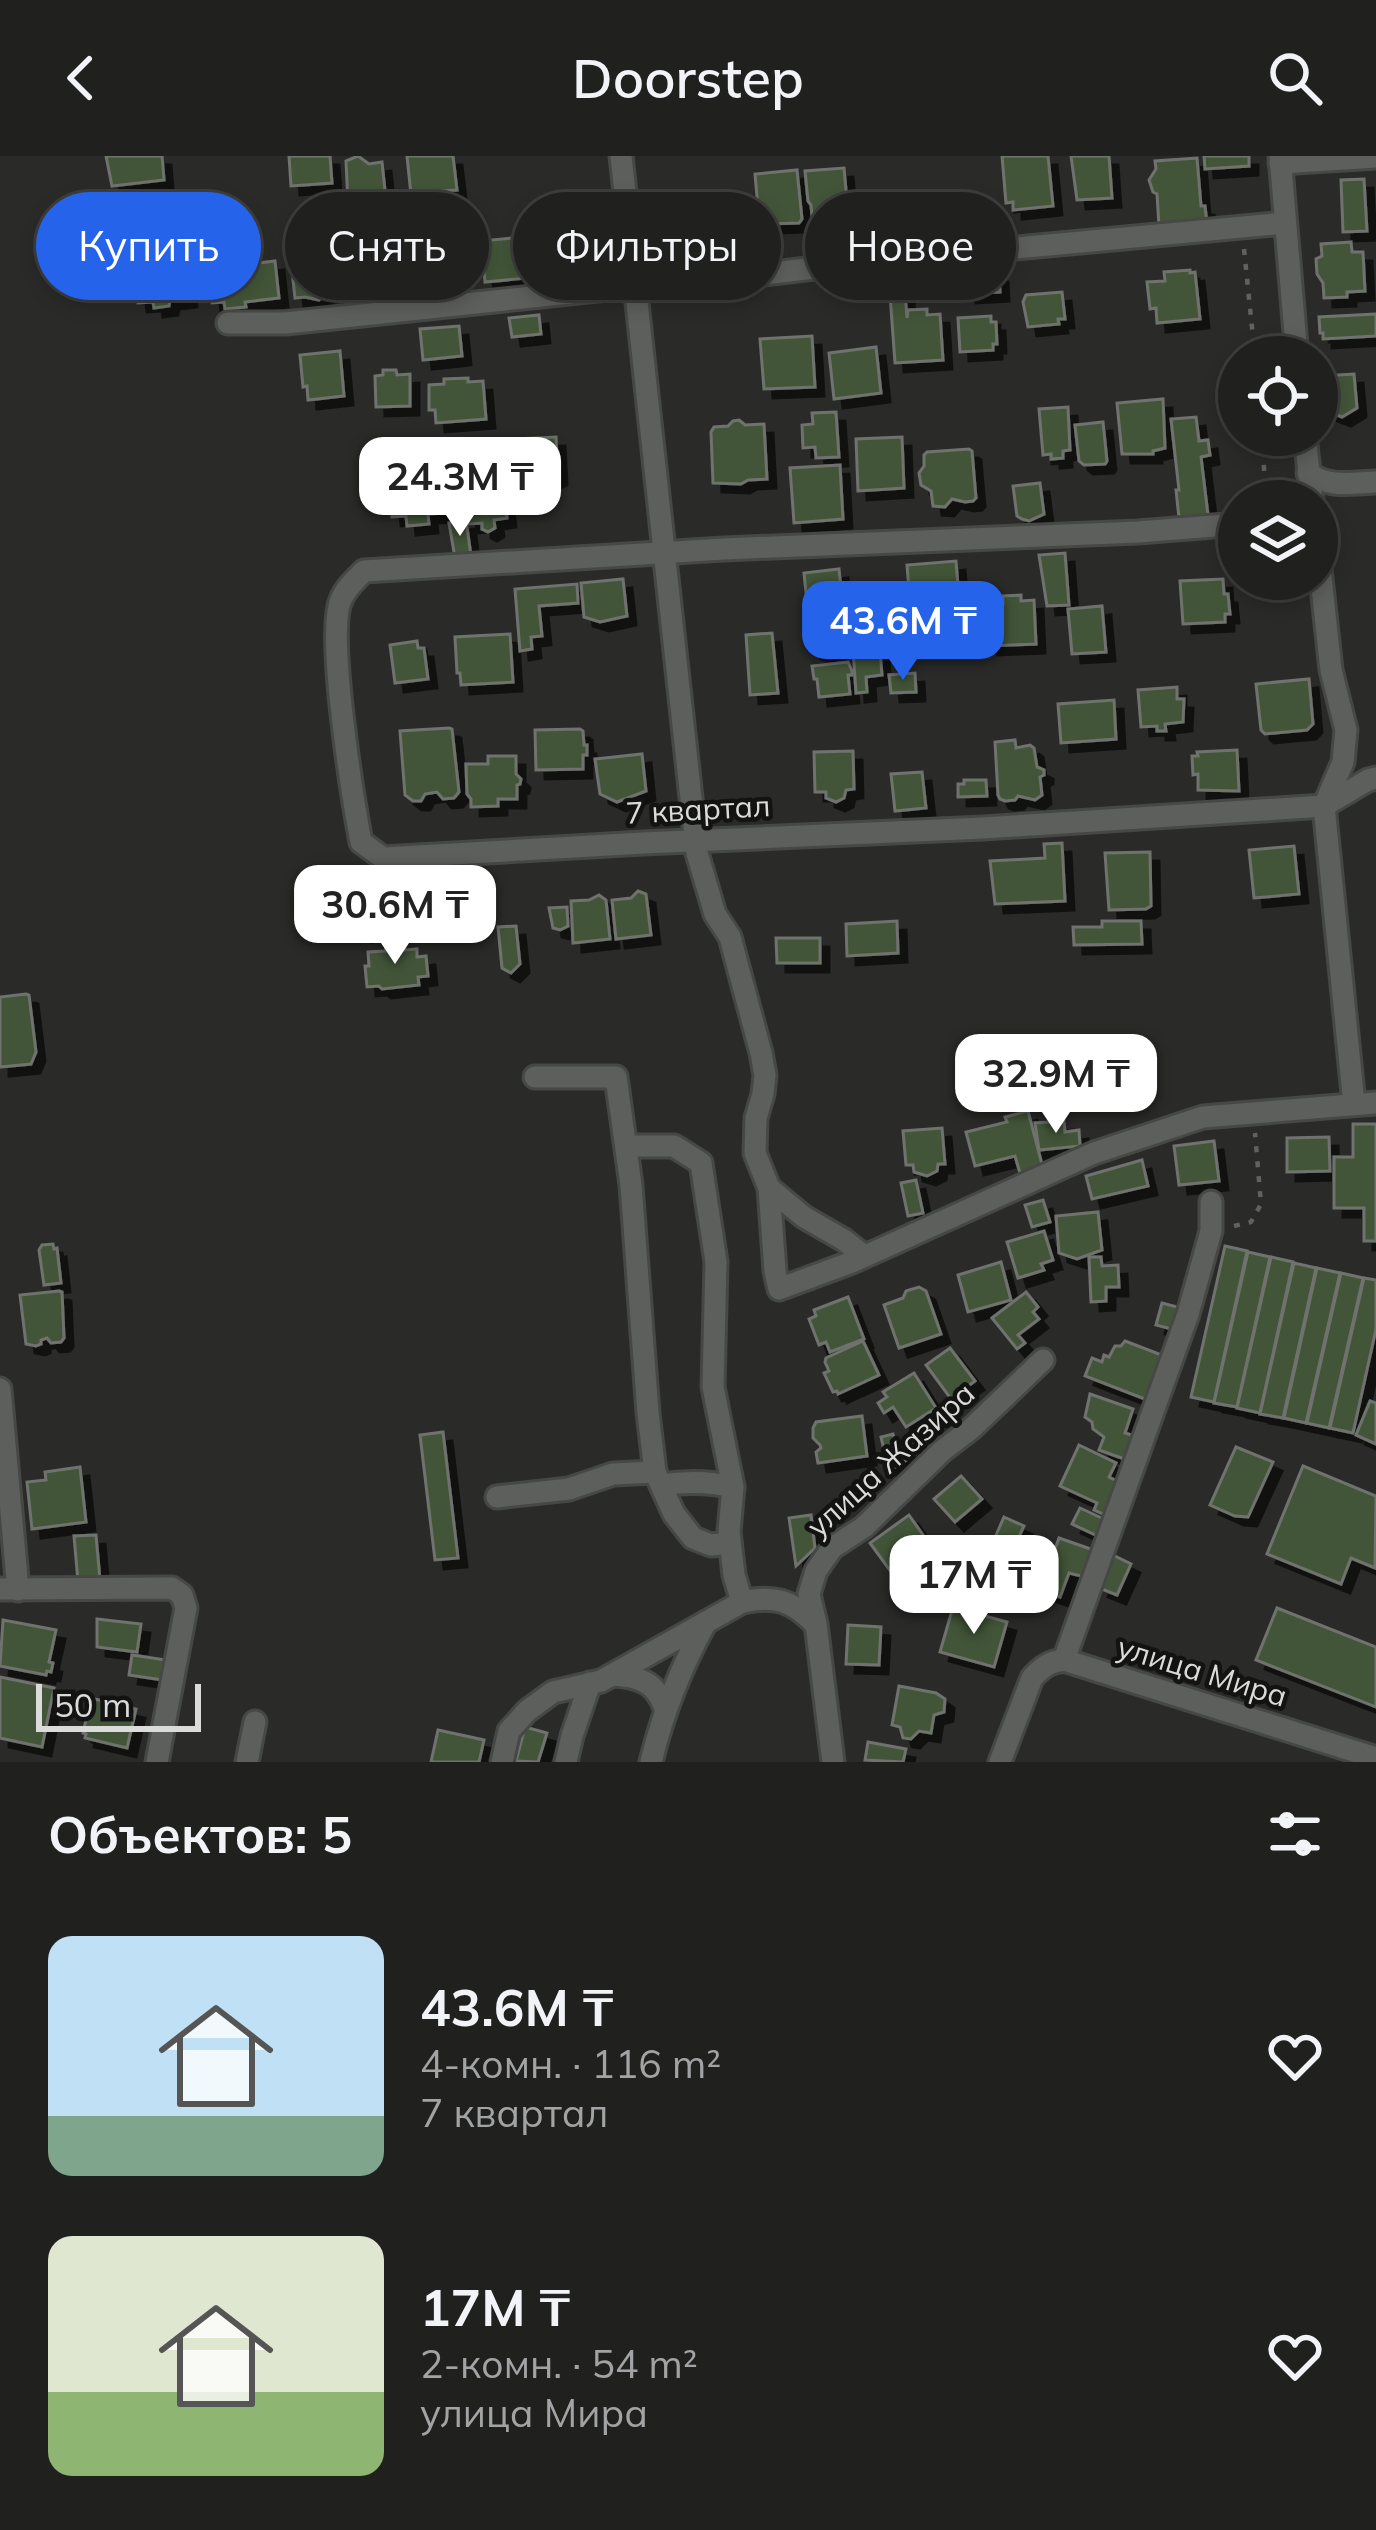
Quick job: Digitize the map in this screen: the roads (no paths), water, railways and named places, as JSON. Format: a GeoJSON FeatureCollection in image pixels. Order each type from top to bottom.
{"type":"FeatureCollection","features":[{"type":"Feature","properties":{"kind":"street"},"geometry":{"type":"LineString","coordinates":[[621,156],[625,192]]}},
{"type":"Feature","properties":{"kind":"street"},"geometry":{"type":"LineString","coordinates":[[1296,336],[1280,160],[1376,157]]}},
{"type":"Feature","properties":{"kind":"street"},"geometry":{"type":"LineString","coordinates":[[781,272],[1285,223]]}},
{"type":"Feature","properties":{"kind":"street"},"geometry":{"type":"LineString","coordinates":[[228,323],[286,323],[517,300]]}},
{"type":"Feature","properties":{"kind":"street"},"geometry":{"type":"LineString","coordinates":[[638,300],[697,853],[715,914],[730,937],[761,1053],[764,1094],[756,1118],[754,1153],[769,1188],[779,1289],[865,1256],[1094,1153],[1203,1117],[1365,1104],[1324,806],[1343,762],[1346,730],[1331,670],[1323,600]]}},
{"type":"Feature","properties":{"kind":"street"},"geometry":{"type":"LineString","coordinates":[[1307,456],[1309,480]]}},
{"type":"Feature","properties":{"kind":"street"},"geometry":{"type":"LineString","coordinates":[[1308,473],[1334,484],[1376,482]]}},
{"type":"Feature","properties":{"kind":"street"},"geometry":{"type":"LineString","coordinates":[[665,553],[1218,526]]}},
{"type":"Feature","properties":{"kind":"street","name":"7 квартал"},"geometry":{"type":"LineString","coordinates":[[665,553],[364,571],[339,602],[337,644],[361,842],[383,858],[1324,806]]}},
{"type":"Feature","properties":{"kind":"street"},"geometry":{"type":"LineString","coordinates":[[1324,806],[1376,778]]}},
{"type":"Feature","properties":{"kind":"street"},"geometry":{"type":"LineString","coordinates":[[535,1077],[616,1077],[658,1478],[674,1514],[693,1538],[711,1545],[730,1543]]}},
{"type":"Feature","properties":{"kind":"street"},"geometry":{"type":"LineString","coordinates":[[626,1146],[674,1146],[701,1163],[716,1262],[713,1387],[733,1487],[730,1543],[742,1602]]}},
{"type":"Feature","properties":{"kind":"street"},"geometry":{"type":"LineString","coordinates":[[769,1188],[865,1256]]}},
{"type":"Feature","properties":{"kind":"street"},"geometry":{"type":"LineString","coordinates":[[1000,1762],[1032,1678],[1041,1667],[1064,1660],[1180,1336],[1211,1231],[1211,1202]]}},
{"type":"Feature","properties":{"kind":"street","name":"улица Жазира"},"geometry":{"type":"LineString","coordinates":[[833,1762],[809,1594],[816,1570],[832,1548],[864,1527],[1043,1360]]}},
{"type":"Feature","properties":{"kind":"street"},"geometry":{"type":"LineString","coordinates":[[0,1389],[9,1589],[172,1588],[182,1595],[186,1608],[157,1762]]}},
{"type":"Feature","properties":{"kind":"street"},"geometry":{"type":"LineString","coordinates":[[497,1497],[569,1489],[613,1474],[733,1487]]}},
{"type":"Feature","properties":{"kind":"street"},"geometry":{"type":"LineString","coordinates":[[566,1762],[572,1736],[601,1679],[742,1602],[767,1597],[800,1608],[816,1624]]}},
{"type":"Feature","properties":{"kind":"street"},"geometry":{"type":"LineString","coordinates":[[651,1762],[665,1709],[707,1622]]}},
{"type":"Feature","properties":{"kind":"street","name":"улица Мира"},"geometry":{"type":"LineString","coordinates":[[1064,1660],[1376,1758]]}},
{"type":"Feature","properties":{"kind":"street"},"geometry":{"type":"LineString","coordinates":[[502,1762],[509,1731],[526,1711],[553,1692],[633,1676],[662,1696],[665,1709]]}},
{"type":"Feature","properties":{"kind":"street"},"geometry":{"type":"LineString","coordinates":[[247,1762],[255,1722]]}}]}
